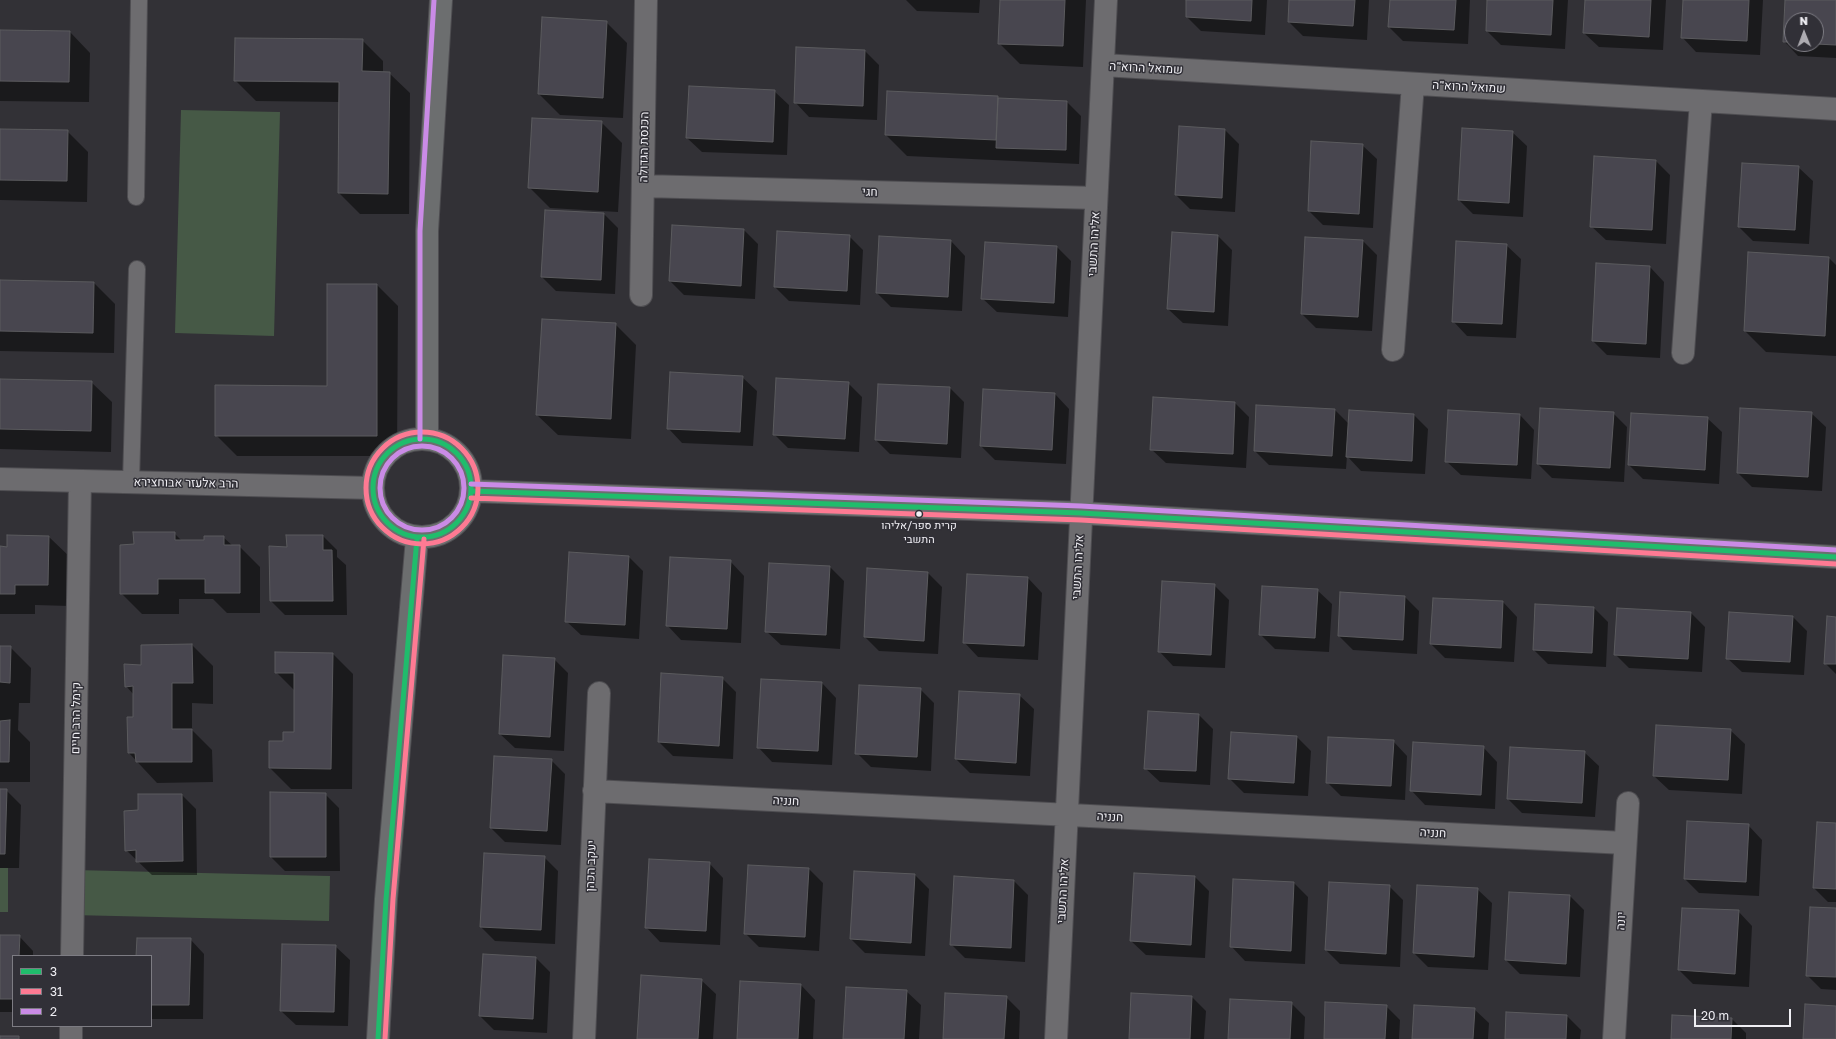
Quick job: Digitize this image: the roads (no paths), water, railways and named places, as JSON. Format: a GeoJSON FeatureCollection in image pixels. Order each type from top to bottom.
{"type":"FeatureCollection","features":[{"type":"Feature","properties":{"kind":"street"},"geometry":{"type":"LineString","coordinates":[[427,439],[427,231],[441,0]]}},
{"type":"Feature","properties":{"kind":"street","name":"הכנסת הגדולה"},"geometry":{"type":"LineString","coordinates":[[641,295],[646,0]]}},
{"type":"Feature","properties":{"kind":"street","name":"אליהו התשבי"},"geometry":{"type":"LineString","coordinates":[[1056,1039],[1106,0]]}},
{"type":"Feature","properties":{"kind":"street","name":"שמואל הרוא\"ה"},"geometry":{"type":"LineString","coordinates":[[1103,65],[1836,109]]}},
{"type":"Feature","properties":{"kind":"street"},"geometry":{"type":"LineString","coordinates":[[1393,350],[1413,84]]}},
{"type":"Feature","properties":{"kind":"street"},"geometry":{"type":"LineString","coordinates":[[1684,353],[1701,101]]}},
{"type":"Feature","properties":{"kind":"street","name":"חגי"},"geometry":{"type":"LineString","coordinates":[[643,186],[1096,198]]}},
{"type":"Feature","properties":{"kind":"street"},"geometry":{"type":"LineString","coordinates":[[427,439],[441,443],[454,451],[464,463],[470,476],[471,491],[469,504],[463,516],[454,526],[443,533],[430,537],[417,538],[402,534],[390,526],[380,516],[374,502],[372,488],[375,472],[383,457],[395,446],[411,440],[427,439]]}},
{"type":"Feature","properties":{"kind":"street","name":"הרב אלעזר אבוחצירא"},"geometry":{"type":"LineString","coordinates":[[0,479],[372,488]]}},
{"type":"Feature","properties":{"kind":"street","name":"קימל הרב חיים"},"geometry":{"type":"LineString","coordinates":[[72,955],[80,481]]}},
{"type":"Feature","properties":{"kind":"street"},"geometry":{"type":"LineString","coordinates":[[471,491],[1081,513],[1836,557]]}},
{"type":"Feature","properties":{"kind":"street"},"geometry":{"type":"LineString","coordinates":[[378,1039],[387,892],[417,538]]}},
{"type":"Feature","properties":{"kind":"street","name":"יעקב הכהן"},"geometry":{"type":"LineString","coordinates":[[584,1039],[599,693]]}},
{"type":"Feature","properties":{"kind":"street","name":"חנניה"},"geometry":{"type":"LineString","coordinates":[[594,791],[1625,843]]}},
{"type":"Feature","properties":{"kind":"street","name":"יונה"},"geometry":{"type":"LineString","coordinates":[[1614,1039],[1628,803]]}},
{"type":"Feature","properties":{"kind":"street"},"geometry":{"type":"LineString","coordinates":[[71,1027],[71,1039]]}},
{"type":"Feature","properties":{"kind":"lane"},"geometry":{"type":"LineString","coordinates":[[136,197],[139,0]]}},
{"type":"Feature","properties":{"kind":"lane"},"geometry":{"type":"LineString","coordinates":[[131,482],[137,269]]}},
{"type":"Feature","properties":{"kind":"place","name":"קרית ספר/אליהו התשבי"},"geometry":{"type":"Point","coordinates":[919,514]}}]}
